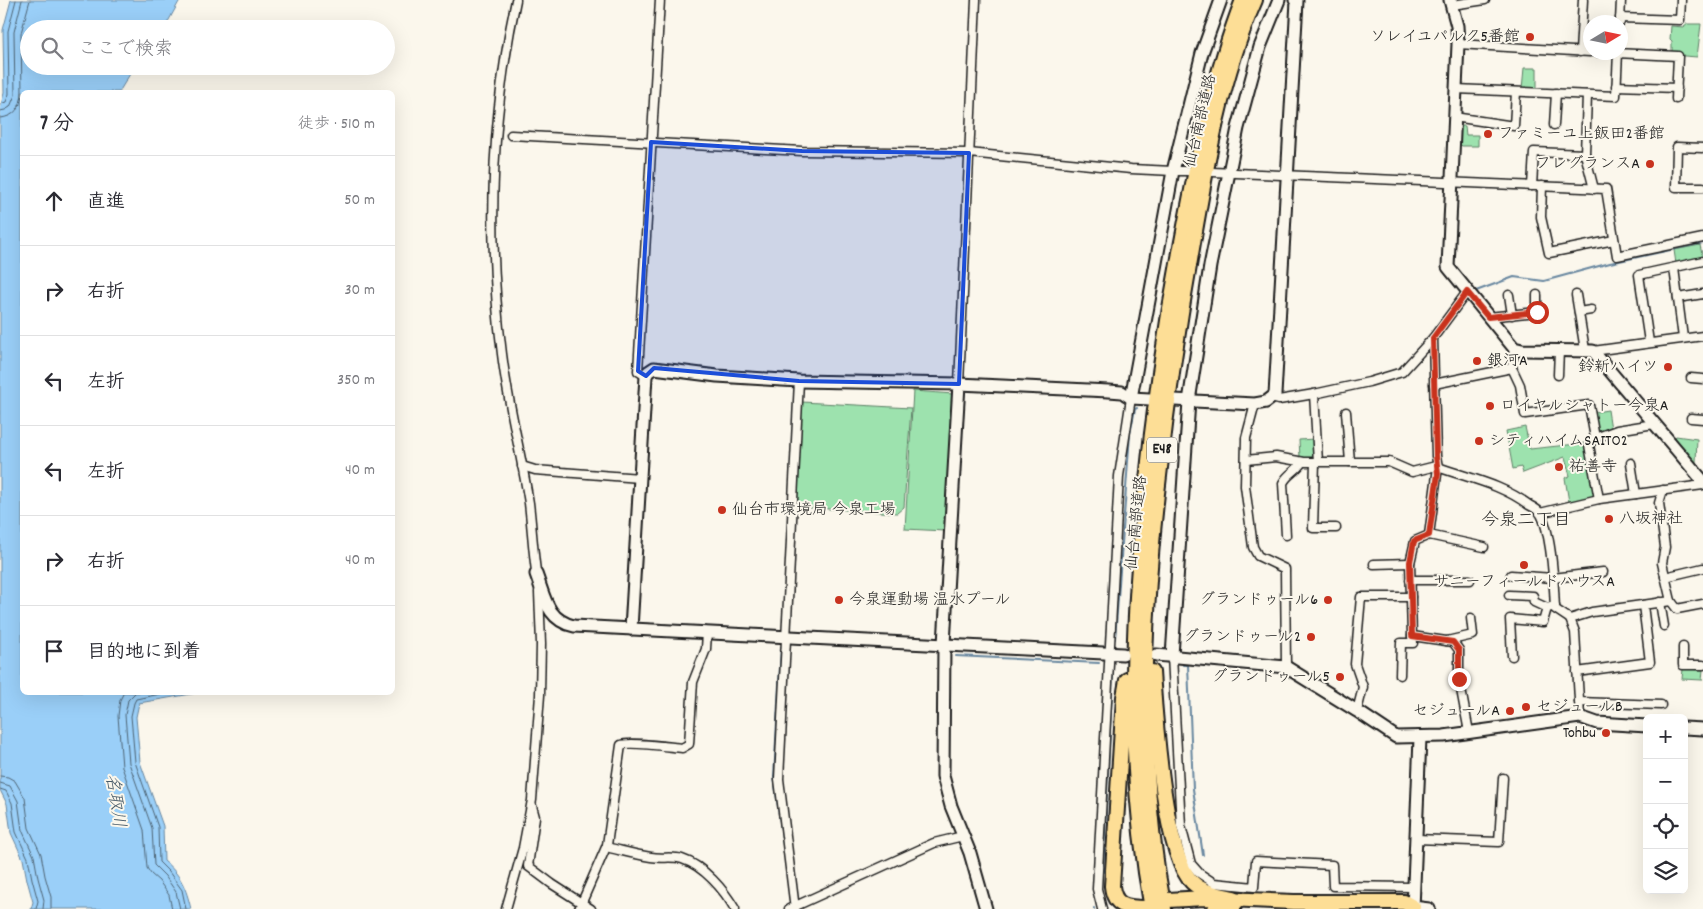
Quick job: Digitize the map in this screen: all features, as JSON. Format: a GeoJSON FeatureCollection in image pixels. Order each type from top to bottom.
{"type":"FeatureCollection","features":[{"type":"Feature","properties":{"kind":"highway","name":"仙台南部道路"},"geometry":{"type":"LineString","coordinates":[[1147,906],[1135,762],[1134,724],[1134,632],[1139,554],[1158,387],[1194,175],[1215,83],[1243,0]]}},
{"type":"Feature","properties":{"kind":"highway","name":"仙台南部道路"},"geometry":{"type":"LineString","coordinates":[[1167,905],[1154,848],[1146,762],[1144,668],[1151,541],[1169,390],[1195,229],[1218,115],[1240,39],[1255,0]]}},
{"type":"Feature","properties":{"kind":"highway"},"geometry":{"type":"LineString","coordinates":[[1151,541],[1154,707],[1159,752],[1173,838],[1183,872],[1202,890],[1234,902],[1267,909]]}},
{"type":"Feature","properties":{"kind":"highway"},"geometry":{"type":"LineString","coordinates":[[1134,632],[1124,698],[1112,869],[1113,893],[1123,908],[1147,906]]}},
{"type":"Feature","properties":{"kind":"highway"},"geometry":{"type":"LineString","coordinates":[[1215,909],[1234,902]]}},
{"type":"Feature","properties":{"kind":"highway"},"geometry":{"type":"LineString","coordinates":[[1167,905],[1234,902],[1404,902],[1412,908]]}},
{"type":"Feature","properties":{"kind":"street"},"geometry":{"type":"LineString","coordinates":[[506,909],[523,848],[531,803],[540,696],[540,603],[529,505],[502,354],[494,249],[494,145],[504,64],[516,0]]}},
{"type":"Feature","properties":{"kind":"street"},"geometry":{"type":"LineString","coordinates":[[646,376],[638,371],[660,0]]}},
{"type":"Feature","properties":{"kind":"street"},"geometry":{"type":"LineString","coordinates":[[976,0],[959,384],[944,644],[943,776],[951,806],[963,836],[986,909]]}},
{"type":"Feature","properties":{"kind":"street"},"geometry":{"type":"LineString","coordinates":[[1102,909],[1097,889],[1119,476],[1131,398],[1173,171],[1202,53],[1221,0]]}},
{"type":"Feature","properties":{"kind":"street"},"geometry":{"type":"LineString","coordinates":[[1279,0],[1260,47],[1238,128],[1210,266],[1189,401],[1172,656],[1181,826],[1191,864],[1198,873],[1214,883],[1254,887],[1256,861],[1332,865],[1332,886],[1413,887]]}},
{"type":"Feature","properties":{"kind":"street"},"geometry":{"type":"LineString","coordinates":[[1174,400],[1255,404],[1266,402],[1275,395],[1297,1],[1295,0]]}},
{"type":"Feature","properties":{"kind":"street"},"geometry":{"type":"LineString","coordinates":[[1484,0],[1451,3],[1457,26],[1458,44],[1448,267],[1514,348],[1512,368],[1520,385],[1525,414],[1589,405],[1595,438]]}},
{"type":"Feature","properties":{"kind":"street"},"geometry":{"type":"LineString","coordinates":[[1458,44],[1580,52],[1583,0]]}},
{"type":"Feature","properties":{"kind":"street"},"geometry":{"type":"LineString","coordinates":[[1620,15],[1621,0]]}},
{"type":"Feature","properties":{"kind":"street"},"geometry":{"type":"LineString","coordinates":[[1628,20],[1680,20],[1681,0]]}},
{"type":"Feature","properties":{"kind":"street"},"geometry":{"type":"LineString","coordinates":[[1628,54],[1678,56],[1676,99]]}},
{"type":"Feature","properties":{"kind":"street"},"geometry":{"type":"LineString","coordinates":[[1456,89],[1616,96],[1618,60]]}},
{"type":"Feature","properties":{"kind":"street"},"geometry":{"type":"LineString","coordinates":[[1616,86],[1676,88]]}},
{"type":"Feature","properties":{"kind":"street"},"geometry":{"type":"LineString","coordinates":[[1454,117],[1514,126],[1516,92]]}},
{"type":"Feature","properties":{"kind":"street"},"geometry":{"type":"LineString","coordinates":[[1554,125],[1556,93]]}},
{"type":"Feature","properties":{"kind":"street"},"geometry":{"type":"LineString","coordinates":[[1587,95],[1585,154],[1594,189]]}},
{"type":"Feature","properties":{"kind":"street"},"geometry":{"type":"LineString","coordinates":[[511,135],[802,151],[969,153],[1189,171]]}},
{"type":"Feature","properties":{"kind":"street"},"geometry":{"type":"LineString","coordinates":[[1703,148],[1677,147],[1676,187],[1703,187]]}},
{"type":"Feature","properties":{"kind":"street"},"geometry":{"type":"LineString","coordinates":[[1532,186],[1534,152],[1585,154]]}},
{"type":"Feature","properties":{"kind":"street"},"geometry":{"type":"LineString","coordinates":[[1212,172],[1606,190],[1617,256],[1703,238]]}},
{"type":"Feature","properties":{"kind":"street"},"geometry":{"type":"LineString","coordinates":[[1542,186],[1541,217],[1549,252],[1614,240]]}},
{"type":"Feature","properties":{"kind":"street"},"geometry":{"type":"LineString","coordinates":[[1649,342],[1639,274],[1703,261]]}},
{"type":"Feature","properties":{"kind":"street"},"geometry":{"type":"LineString","coordinates":[[1674,268],[1683,338]]}},
{"type":"Feature","properties":{"kind":"street"},"geometry":{"type":"LineString","coordinates":[[1271,398],[1280,400],[1314,394],[1369,382],[1402,372],[1433,338],[1467,292]]}},
{"type":"Feature","properties":{"kind":"street"},"geometry":{"type":"LineString","coordinates":[[1509,294],[1512,315]]}},
{"type":"Feature","properties":{"kind":"street"},"geometry":{"type":"LineString","coordinates":[[1678,298],[1703,294]]}},
{"type":"Feature","properties":{"kind":"street"},"geometry":{"type":"LineString","coordinates":[[1488,317],[1537,312],[1537,295]]}},
{"type":"Feature","properties":{"kind":"street"},"geometry":{"type":"LineString","coordinates":[[1576,295],[1589,351],[1703,481]]}},
{"type":"Feature","properties":{"kind":"street"},"geometry":{"type":"LineString","coordinates":[[1579,312],[1591,310]]}},
{"type":"Feature","properties":{"kind":"street"},"geometry":{"type":"LineString","coordinates":[[1514,348],[1589,351],[1703,336]]}},
{"type":"Feature","properties":{"kind":"street"},"geometry":{"type":"LineString","coordinates":[[1429,535],[1438,467],[1436,456],[1433,338]]}},
{"type":"Feature","properties":{"kind":"street"},"geometry":{"type":"LineString","coordinates":[[1558,374],[1559,350]]}},
{"type":"Feature","properties":{"kind":"street"},"geometry":{"type":"LineString","coordinates":[[631,629],[646,376],[654,368],[717,376],[799,381],[959,384],[1122,392],[1131,398],[1150,399]]}},
{"type":"Feature","properties":{"kind":"street"},"geometry":{"type":"LineString","coordinates":[[1434,384],[1512,368]]}},
{"type":"Feature","properties":{"kind":"street"},"geometry":{"type":"LineString","coordinates":[[1691,378],[1703,379]]}},
{"type":"Feature","properties":{"kind":"street"},"geometry":{"type":"LineString","coordinates":[[799,381],[779,780],[793,908],[934,843],[963,836]]}},
{"type":"Feature","properties":{"kind":"street"},"geometry":{"type":"LineString","coordinates":[[1314,394],[1317,462],[1313,528],[1336,528]]}},
{"type":"Feature","properties":{"kind":"street"},"geometry":{"type":"LineString","coordinates":[[1255,404],[1246,438],[1245,486],[1253,547],[1258,556],[1285,569],[1286,667]]}},
{"type":"Feature","properties":{"kind":"street"},"geometry":{"type":"LineString","coordinates":[[1346,412],[1350,462]]}},
{"type":"Feature","properties":{"kind":"street"},"geometry":{"type":"LineString","coordinates":[[1691,418],[1703,419]]}},
{"type":"Feature","properties":{"kind":"street"},"geometry":{"type":"LineString","coordinates":[[1599,499],[1589,446],[1595,438],[1617,430],[1654,424]]}},
{"type":"Feature","properties":{"kind":"street"},"geometry":{"type":"LineString","coordinates":[[1246,460],[1276,456],[1302,462],[1389,462],[1412,472],[1436,466],[1496,485],[1516,495],[1540,513],[1548,540],[1553,578],[1551,607],[1543,622],[1510,620],[1512,656]]}},
{"type":"Feature","properties":{"kind":"street"},"geometry":{"type":"LineString","coordinates":[[1286,535],[1284,484],[1287,476],[1297,471],[1302,462]]}},
{"type":"Feature","properties":{"kind":"street"},"geometry":{"type":"LineString","coordinates":[[1631,463],[1636,494]]}},
{"type":"Feature","properties":{"kind":"street"},"geometry":{"type":"LineString","coordinates":[[522,466],[535,470],[640,478]]}},
{"type":"Feature","properties":{"kind":"street"},"geometry":{"type":"LineString","coordinates":[[1540,513],[1599,499],[1703,485]]}},
{"type":"Feature","properties":{"kind":"street"},"geometry":{"type":"LineString","coordinates":[[1663,490],[1659,502],[1665,547],[1662,563],[1671,601],[1677,609],[1703,604]]}},
{"type":"Feature","properties":{"kind":"street"},"geometry":{"type":"LineString","coordinates":[[1400,675],[1401,643],[1413,643],[1410,562],[1414,541],[1429,535],[1484,547]]}},
{"type":"Feature","properties":{"kind":"street"},"geometry":{"type":"LineString","coordinates":[[1374,564],[1410,562]]}},
{"type":"Feature","properties":{"kind":"street"},"geometry":{"type":"LineString","coordinates":[[1665,577],[1703,568]]}},
{"type":"Feature","properties":{"kind":"street"},"geometry":{"type":"LineString","coordinates":[[1511,575],[1553,578],[1603,572]]}},
{"type":"Feature","properties":{"kind":"street"},"geometry":{"type":"LineString","coordinates":[[536,574],[548,608],[556,619],[564,624],[574,626],[707,635],[787,636],[1123,654]]}},
{"type":"Feature","properties":{"kind":"street"},"geometry":{"type":"LineString","coordinates":[[1410,580],[1470,580]]}},
{"type":"Feature","properties":{"kind":"street"},"geometry":{"type":"LineString","coordinates":[[1508,594],[1533,596],[1534,602],[1551,607],[1570,619],[1574,632],[1580,717]]}},
{"type":"Feature","properties":{"kind":"street"},"geometry":{"type":"LineString","coordinates":[[1357,711],[1363,687],[1356,664],[1361,598],[1411,597]]}},
{"type":"Feature","properties":{"kind":"street"},"geometry":{"type":"LineString","coordinates":[[1570,619],[1592,612],[1671,601]]}},
{"type":"Feature","properties":{"kind":"street"},"geometry":{"type":"LineString","coordinates":[[1660,602],[1664,626]]}},
{"type":"Feature","properties":{"kind":"street"},"geometry":{"type":"LineString","coordinates":[[1577,672],[1650,662],[1643,605]]}},
{"type":"Feature","properties":{"kind":"street"},"geometry":{"type":"LineString","coordinates":[[1447,641],[1473,635],[1471,618]]}},
{"type":"Feature","properties":{"kind":"street"},"geometry":{"type":"LineString","coordinates":[[580,906],[607,845],[621,745],[625,742],[682,748],[688,744],[693,682],[706,648],[707,635]]}},
{"type":"Feature","properties":{"kind":"street"},"geometry":{"type":"LineString","coordinates":[[1412,636],[1453,642],[1459,650],[1459,679],[1469,732]]}},
{"type":"Feature","properties":{"kind":"street"},"geometry":{"type":"LineString","coordinates":[[1683,647],[1683,665],[1703,666]]}},
{"type":"Feature","properties":{"kind":"street"},"geometry":{"type":"LineString","coordinates":[[1156,655],[1286,667],[1396,737],[1420,738],[1580,717],[1597,723],[1643,726]]}},
{"type":"Feature","properties":{"kind":"street"},"geometry":{"type":"LineString","coordinates":[[1580,702],[1661,705]]}},
{"type":"Feature","properties":{"kind":"street"},"geometry":{"type":"LineString","coordinates":[[1688,728],[1703,728]]}},
{"type":"Feature","properties":{"kind":"street"},"geometry":{"type":"LineString","coordinates":[[1420,738],[1412,908],[1429,909]]}},
{"type":"Feature","properties":{"kind":"street"},"geometry":{"type":"LineString","coordinates":[[1416,839],[1499,842],[1503,778]]}},
{"type":"Feature","properties":{"kind":"street"},"geometry":{"type":"LineString","coordinates":[[531,803],[535,817],[528,866],[580,906],[591,909]]}},
{"type":"Feature","properties":{"kind":"street"},"geometry":{"type":"LineString","coordinates":[[607,845],[610,848],[653,858],[682,859],[691,863],[705,873],[729,898],[735,909]]}},
{"type":"Feature","properties":{"kind":"highlighted area"},"geometry":{"type":"Polygon","coordinates":[[[651,142],[802,151],[969,153],[959,384],[799,381],[654,368],[646,376],[638,371],[651,142]]]}},
{"type":"Feature","properties":{"kind":"green space"},"geometry":{"type":"Polygon","coordinates":[[[1686,24],[1701,24],[1697,57],[1672,55],[1671,26],[1684,27],[1686,24]]]}},
{"type":"Feature","properties":{"kind":"green space"},"geometry":{"type":"Polygon","coordinates":[[[1524,68],[1537,68],[1537,89],[1522,89],[1524,68]]]}},
{"type":"Feature","properties":{"kind":"green space"},"geometry":{"type":"Polygon","coordinates":[[[1459,126],[1465,126],[1466,135],[1478,135],[1478,146],[1462,146],[1458,143],[1459,126]]]}},
{"type":"Feature","properties":{"kind":"green space"},"geometry":{"type":"Polygon","coordinates":[[[1700,245],[1703,259],[1676,264],[1674,250],[1700,245]]]}},
{"type":"Feature","properties":{"kind":"green space"},"geometry":{"type":"Polygon","coordinates":[[[913,391],[953,394],[945,531],[905,529],[913,391]]]}},
{"type":"Feature","properties":{"kind":"green space"},"geometry":{"type":"Polygon","coordinates":[[[802,402],[911,408],[904,507],[897,513],[796,507],[802,402]]]}},
{"type":"Feature","properties":{"kind":"green space"},"geometry":{"type":"Polygon","coordinates":[[[1608,410],[1611,429],[1602,432],[1598,431],[1595,412],[1608,410]]]}},
{"type":"Feature","properties":{"kind":"green space"},"geometry":{"type":"Polygon","coordinates":[[[1525,427],[1530,449],[1586,443],[1594,497],[1569,502],[1565,478],[1570,476],[1565,457],[1523,473],[1521,467],[1513,469],[1506,431],[1525,427]]]}},
{"type":"Feature","properties":{"kind":"green space"},"geometry":{"type":"Polygon","coordinates":[[[1676,436],[1697,439],[1696,462],[1673,439],[1676,436]]]}},
{"type":"Feature","properties":{"kind":"green space"},"geometry":{"type":"Polygon","coordinates":[[[1314,439],[1314,458],[1304,459],[1300,457],[1299,440],[1314,439]]]}},
{"type":"Feature","properties":{"kind":"green space"},"geometry":{"type":"Polygon","coordinates":[[[1683,669],[1703,670],[1702,680],[1682,679],[1683,669]]]}},
{"type":"Feature","properties":{"kind":"water","name":"名取川"},"geometry":{"type":"Polygon","coordinates":[[[11,0],[180,0],[169,20],[20,20],[20,75],[129,75],[120,90],[20,90],[20,695],[185,695],[139,703],[136,717],[140,762],[163,826],[164,861],[175,871],[182,882],[191,909],[31,909],[33,902],[23,859],[11,833],[7,804],[0,790],[0,109],[4,93],[3,30],[11,0]]]}},
{"type":"Feature","properties":{"kind":"waterway"},"geometry":{"type":"LineString","coordinates":[[1476,291],[1514,277],[1544,281],[1610,263],[1703,243]]}},
{"type":"Feature","properties":{"kind":"waterway"},"geometry":{"type":"LineString","coordinates":[[1115,639],[1130,434],[1135,409],[1137,408]]}},
{"type":"Feature","properties":{"kind":"waterway"},"geometry":{"type":"LineString","coordinates":[[781,647],[774,777],[791,905]]}},
{"type":"Feature","properties":{"kind":"waterway"},"geometry":{"type":"LineString","coordinates":[[956,656],[1099,663]]}},
{"type":"Feature","properties":{"kind":"waterway"},"geometry":{"type":"LineString","coordinates":[[1183,665],[1188,665],[1193,789],[1203,855]]}},
{"type":"Feature","properties":{"kind":"waterway"},"geometry":{"type":"LineString","coordinates":[[1103,872],[1113,671]]}},
{"type":"Feature","properties":{"kind":"place","name":"ソレイユパルク5番館"},"geometry":{"type":"Point","coordinates":[1530,37]}},
{"type":"Feature","properties":{"kind":"place","name":"ファミーユ上飯田2番館"},"geometry":{"type":"Point","coordinates":[1488,134]}},
{"type":"Feature","properties":{"kind":"place","name":"フレグランスA"},"geometry":{"type":"Point","coordinates":[1650,164]}},
{"type":"Feature","properties":{"kind":"place","name":"銀河A"},"geometry":{"type":"Point","coordinates":[1477,361]}},
{"type":"Feature","properties":{"kind":"place","name":"鈴新ハイツ"},"geometry":{"type":"Point","coordinates":[1668,367]}},
{"type":"Feature","properties":{"kind":"place","name":"ロイヤルシャトー今泉A"},"geometry":{"type":"Point","coordinates":[1490,406]}},
{"type":"Feature","properties":{"kind":"place","name":"シティハイムSAITO2"},"geometry":{"type":"Point","coordinates":[1479,441]}},
{"type":"Feature","properties":{"kind":"place","name":"祐善寺"},"geometry":{"type":"Point","coordinates":[1559,467]}},
{"type":"Feature","properties":{"kind":"place","name":"仙台市環境局 今泉工場"},"geometry":{"type":"Point","coordinates":[722,510]}},
{"type":"Feature","properties":{"kind":"place","name":"八坂神社"},"geometry":{"type":"Point","coordinates":[1609,519]}},
{"type":"Feature","properties":{"kind":"place","name":"サニーフィールドハウスA"},"geometry":{"type":"Point","coordinates":[1524,565]}},
{"type":"Feature","properties":{"kind":"place","name":"今泉運動場 温水プール"},"geometry":{"type":"Point","coordinates":[839,600]}},
{"type":"Feature","properties":{"kind":"place","name":"グランドゥール6"},"geometry":{"type":"Point","coordinates":[1328,600]}},
{"type":"Feature","properties":{"kind":"place","name":"グランドゥール2"},"geometry":{"type":"Point","coordinates":[1311,637]}},
{"type":"Feature","properties":{"kind":"place","name":"グランドゥール5"},"geometry":{"type":"Point","coordinates":[1340,677]}},
{"type":"Feature","properties":{"kind":"place","name":"セジュールB"},"geometry":{"type":"Point","coordinates":[1526,707]}},
{"type":"Feature","properties":{"kind":"place","name":"セジュールA"},"geometry":{"type":"Point","coordinates":[1510,711]}},
{"type":"Feature","properties":{"kind":"place","name":"Tohbu"},"geometry":{"type":"Point","coordinates":[1606,733]}},
{"type":"Feature","properties":{"kind":"district","name":"今泉二丁目"},"geometry":{"type":"Point","coordinates":[1526,521]}},
{"type":"Feature","properties":{"kind":"route"},"geometry":{"type":"LineString","coordinates":[[1459,679],[1459,650],[1453,642],[1412,636],[1410,557],[1414,541],[1429,535],[1438,474],[1433,338],[1467,292],[1488,317],[1537,312]]}}]}
